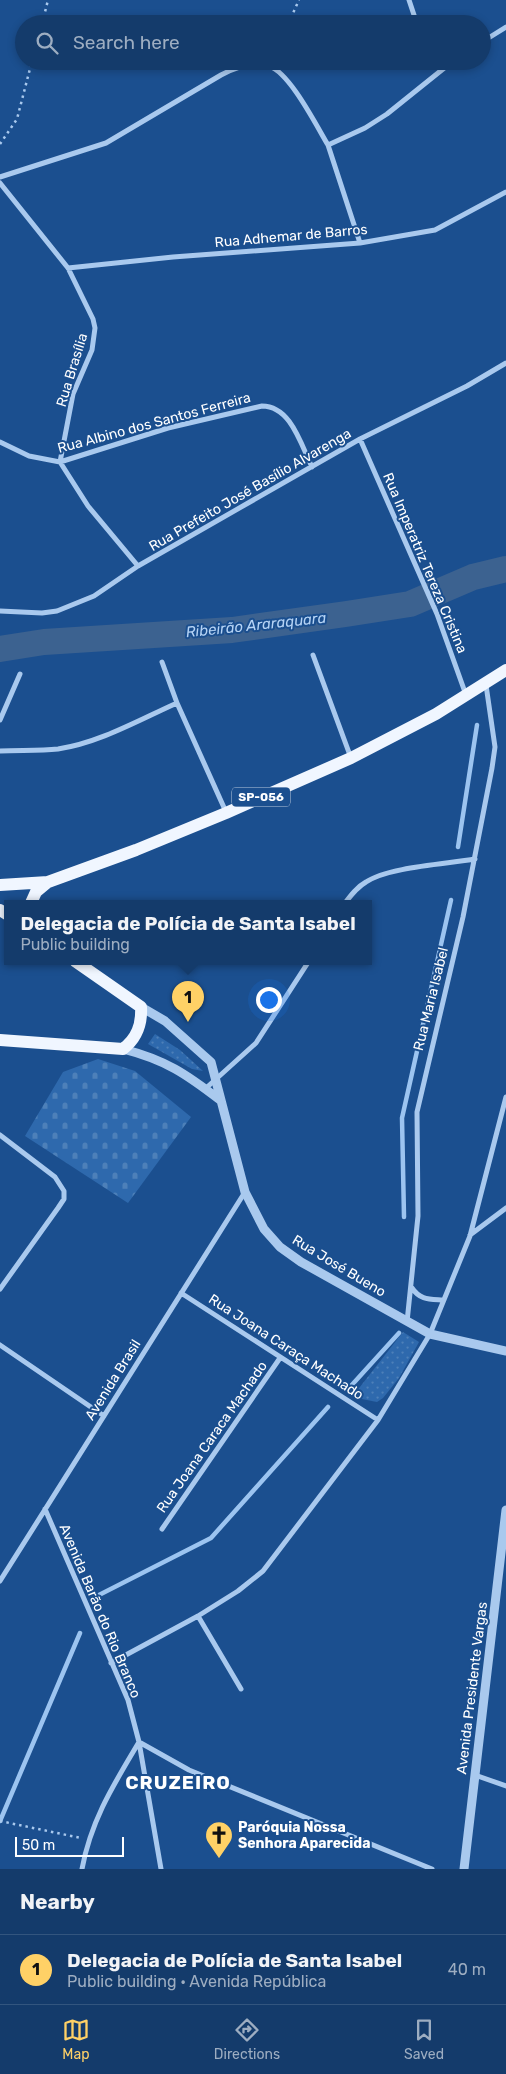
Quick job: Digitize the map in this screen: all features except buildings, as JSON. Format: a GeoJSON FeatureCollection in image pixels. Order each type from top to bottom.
{"type":"FeatureCollection","features":[{"type":"Feature","properties":{"kind":"main road","name":"SP-056"},"geometry":{"type":"LineString","coordinates":[[0,884],[48,882],[136,850],[226,813],[351,758],[436,714],[506,670]]}},
{"type":"Feature","properties":{"kind":"main road","name":"SP-056"},"geometry":{"type":"LineString","coordinates":[[32,900],[36,892],[48,882]]}},
{"type":"Feature","properties":{"kind":"main road"},"geometry":{"type":"LineString","coordinates":[[0,1040],[123,1049],[134,1041],[139,1030],[141,1007],[81,965]]}},
{"type":"Feature","properties":{"kind":"street"},"geometry":{"type":"LineString","coordinates":[[410,0],[415,15]]}},
{"type":"Feature","properties":{"kind":"street"},"geometry":{"type":"LineString","coordinates":[[491,36],[506,26]]}},
{"type":"Feature","properties":{"kind":"street"},"geometry":{"type":"LineString","coordinates":[[0,177],[106,143],[230,70]]}},
{"type":"Feature","properties":{"kind":"street"},"geometry":{"type":"LineString","coordinates":[[275,70],[295,88],[328,145],[360,243]]}},
{"type":"Feature","properties":{"kind":"street"},"geometry":{"type":"LineString","coordinates":[[328,145],[366,128],[387,114],[437,70]]}},
{"type":"Feature","properties":{"kind":"street","name":"Rua Brasília"},"geometry":{"type":"LineString","coordinates":[[0,182],[68,268],[93,319],[95,328],[92,350],[73,394],[60,462]]}},
{"type":"Feature","properties":{"kind":"street","name":"Rua Adhemar de Barros"},"geometry":{"type":"LineString","coordinates":[[68,268],[174,257],[360,243],[435,230],[506,192]]}},
{"type":"Feature","properties":{"kind":"street","name":"Rua Prefeito José Basílio Alvarenga"},"geometry":{"type":"LineString","coordinates":[[0,611],[42,613],[57,611],[94,596],[138,566],[312,467],[360,440],[468,386],[506,363]]}},
{"type":"Feature","properties":{"kind":"street","name":"Rua Albino dos Santos Ferreira"},"geometry":{"type":"LineString","coordinates":[[0,442],[29,456],[60,462],[168,428],[262,406],[271,406],[285,416],[312,467]]}},
{"type":"Feature","properties":{"kind":"street","name":"Rua Imperatriz Tereza Cristina"},"geometry":{"type":"LineString","coordinates":[[360,440],[426,589],[466,696]]}},
{"type":"Feature","properties":{"kind":"street"},"geometry":{"type":"LineString","coordinates":[[60,462],[88,506],[138,566]]}},
{"type":"Feature","properties":{"kind":"street"},"geometry":{"type":"LineString","coordinates":[[313,655],[351,758]]}},
{"type":"Feature","properties":{"kind":"street"},"geometry":{"type":"LineString","coordinates":[[162,662],[177,703],[226,813]]}},
{"type":"Feature","properties":{"kind":"street"},"geometry":{"type":"LineString","coordinates":[[0,720],[20,674]]}},
{"type":"Feature","properties":{"kind":"street","name":"Rua Maria Isabel"},"geometry":{"type":"LineString","coordinates":[[407,1322],[418,1216],[417,1112],[475,859],[495,747],[486,684]]}},
{"type":"Feature","properties":{"kind":"street"},"geometry":{"type":"LineString","coordinates":[[0,751],[58,748],[81,743],[177,703]]}},
{"type":"Feature","properties":{"kind":"street"},"geometry":{"type":"LineString","coordinates":[[346,900],[367,881],[382,874],[475,859]]}},
{"type":"Feature","properties":{"kind":"street"},"geometry":{"type":"LineString","coordinates":[[205,1089],[256,1043],[306,965]]}},
{"type":"Feature","properties":{"kind":"street"},"geometry":{"type":"LineString","coordinates":[[141,1007],[164,1021],[206,1056],[211,1062],[217,1077]]}},
{"type":"Feature","properties":{"kind":"street"},"geometry":{"type":"LineString","coordinates":[[123,1049],[159,1060],[190,1076],[220,1100]]}},
{"type":"Feature","properties":{"kind":"street","name":"Rua José Bueno"},"geometry":{"type":"LineString","coordinates":[[217,1077],[220,1100],[245,1192],[264,1229],[280,1247],[430,1334],[506,1351]]}},
{"type":"Feature","properties":{"kind":"street"},"geometry":{"type":"LineString","coordinates":[[111,1663],[198,1616],[238,1591],[263,1571],[378,1420],[430,1334],[470,1236],[506,1097]]}},
{"type":"Feature","properties":{"kind":"street"},"geometry":{"type":"LineString","coordinates":[[0,1135],[55,1177],[64,1190],[64,1199],[0,1289]]}},
{"type":"Feature","properties":{"kind":"street","name":"Avenida Brasil"},"geometry":{"type":"LineString","coordinates":[[0,1581],[245,1192]]}},
{"type":"Feature","properties":{"kind":"street"},"geometry":{"type":"LineString","coordinates":[[470,1236],[506,1208]]}},
{"type":"Feature","properties":{"kind":"street"},"geometry":{"type":"LineString","coordinates":[[411,1287],[417,1296],[424,1299],[443,1300]]}},
{"type":"Feature","properties":{"kind":"street","name":"Rua Joana Caraça Machado"},"geometry":{"type":"LineString","coordinates":[[181,1293],[378,1420]]}},
{"type":"Feature","properties":{"kind":"street"},"geometry":{"type":"LineString","coordinates":[[0,1345],[104,1416]]}},
{"type":"Feature","properties":{"kind":"street","name":"Rua Joana Caraca Machado"},"geometry":{"type":"LineString","coordinates":[[162,1529],[280,1358]]}},
{"type":"Feature","properties":{"kind":"street","name":"Avenida Barão do Rio Branco"},"geometry":{"type":"LineString","coordinates":[[45,1509],[128,1700],[139,1742],[161,1869]]}},
{"type":"Feature","properties":{"kind":"street","name":"Avenida Presidente Vargas"},"geometry":{"type":"LineString","coordinates":[[464,1869],[506,1510]]}},
{"type":"Feature","properties":{"kind":"street"},"geometry":{"type":"LineString","coordinates":[[198,1616],[241,1689]]}},
{"type":"Feature","properties":{"kind":"street"},"geometry":{"type":"LineString","coordinates":[[82,1869],[88,1840],[114,1783],[139,1742],[189,1770],[432,1869]]}},
{"type":"Feature","properties":{"kind":"street"},"geometry":{"type":"LineString","coordinates":[[475,1775],[506,1786]]}},
{"type":"Feature","properties":{"kind":"path"},"geometry":{"type":"LineString","coordinates":[[44,15],[48,0]]}},
{"type":"Feature","properties":{"kind":"path"},"geometry":{"type":"LineString","coordinates":[[292,15],[299,0]]}},
{"type":"Feature","properties":{"kind":"path"},"geometry":{"type":"LineString","coordinates":[[0,144],[17,119],[30,70]]}},
{"type":"Feature","properties":{"kind":"path"},"geometry":{"type":"LineString","coordinates":[[0,1820],[88,1840]]}},
{"type":"Feature","properties":{"kind":"green space"},"geometry":{"type":"Polygon","coordinates":[[[155,1034],[180,1050],[203,1071],[192,1069],[148,1044],[155,1034]]]}},
{"type":"Feature","properties":{"kind":"green space"},"geometry":{"type":"Polygon","coordinates":[[[98,1059],[135,1071],[191,1117],[128,1203],[25,1136],[63,1072],[98,1059]]]}},
{"type":"Feature","properties":{"kind":"green space"},"geometry":{"type":"Polygon","coordinates":[[[403,1332],[419,1342],[399,1378],[383,1398],[377,1402],[362,1399],[356,1392],[403,1332]]]}},
{"type":"Feature","properties":{"kind":"waterway","name":"Ribeirão Araraquara"},"geometry":{"type":"LineString","coordinates":[[0,649],[44,642],[232,630],[410,604],[473,577],[506,569]]}},
{"type":"Feature","properties":{"kind":"waterway"},"geometry":{"type":"LineString","coordinates":[[458,847],[477,725]]}},
{"type":"Feature","properties":{"kind":"waterway"},"geometry":{"type":"LineString","coordinates":[[404,1217],[402,1118],[451,900]]}},
{"type":"Feature","properties":{"kind":"waterway"},"geometry":{"type":"LineString","coordinates":[[350,1387],[399,1333]]}},
{"type":"Feature","properties":{"kind":"waterway"},"geometry":{"type":"LineString","coordinates":[[97,1596],[211,1538],[328,1407]]}},
{"type":"Feature","properties":{"kind":"waterway"},"geometry":{"type":"LineString","coordinates":[[0,1821],[80,1633]]}},
{"type":"Feature","properties":{"kind":"place","name":"Delegacia de Polícia de Santa Isabel"},"geometry":{"type":"Point","coordinates":[188,1022]}},
{"type":"Feature","properties":{"kind":"place","name":"Paróquia Nossa Senhora Aparecida"},"geometry":{"type":"Point","coordinates":[219,1859]}},
{"type":"Feature","properties":{"kind":"district","name":"CRUZEIRO"},"geometry":{"type":"Point","coordinates":[178,1782]}}]}
